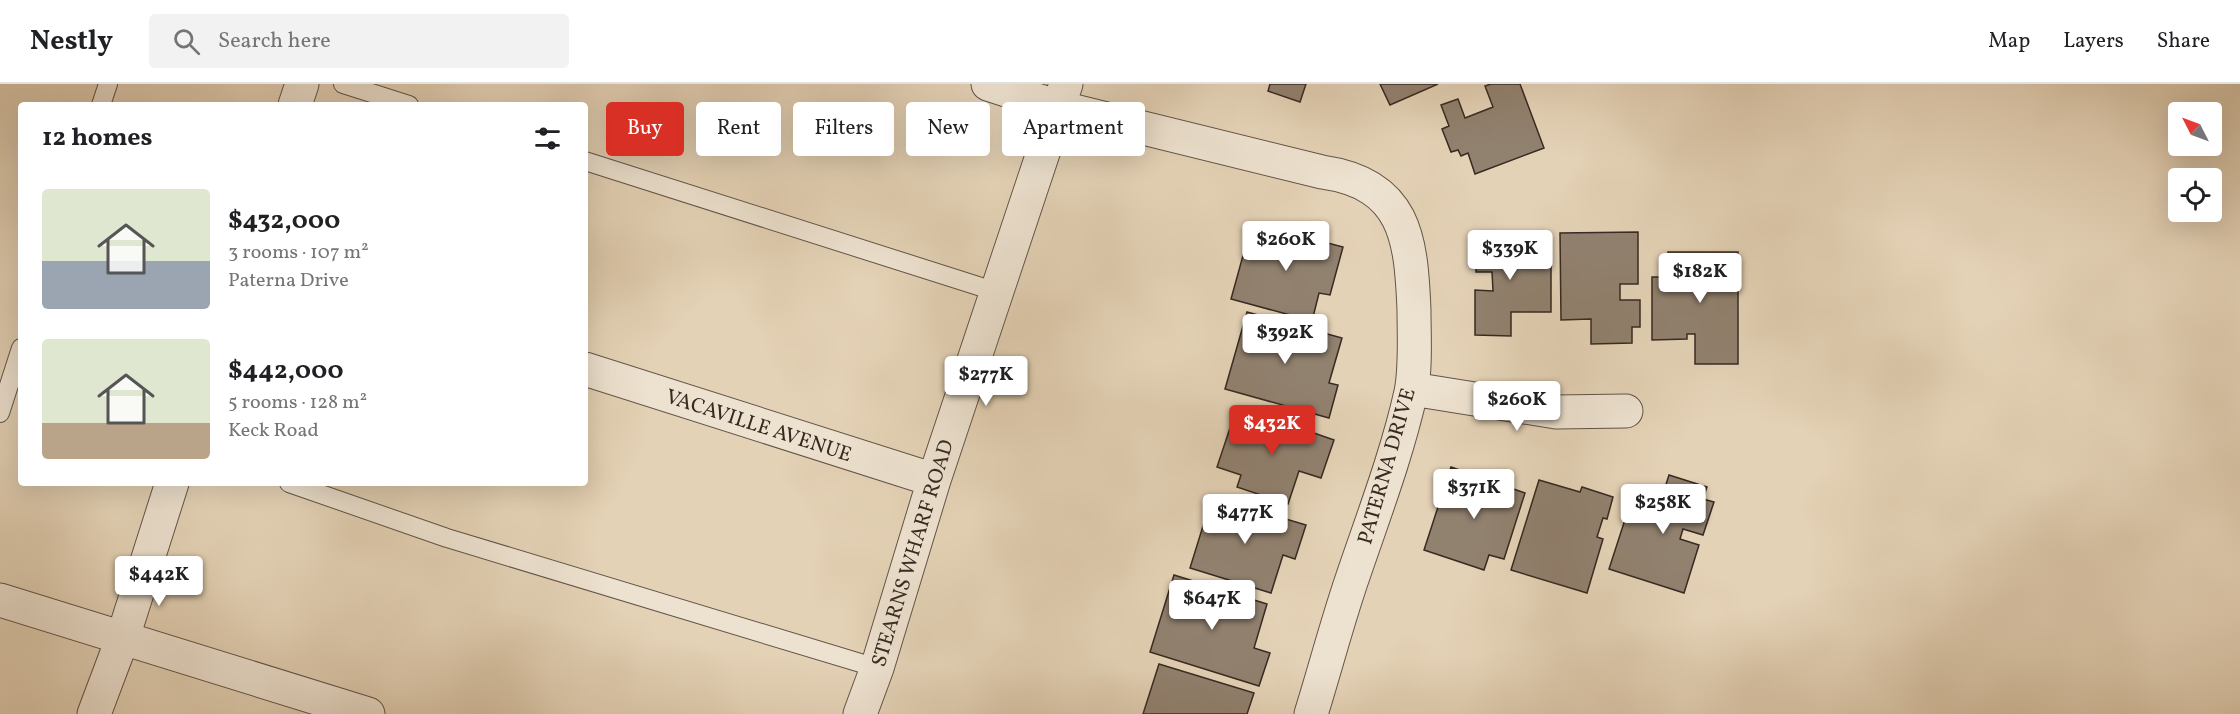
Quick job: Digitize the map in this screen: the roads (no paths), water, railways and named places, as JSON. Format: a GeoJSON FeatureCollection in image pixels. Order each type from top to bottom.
{"type":"FeatureCollection","features":[{"type":"Feature","properties":{"kind":"street"},"geometry":{"type":"LineString","coordinates":[[296,102],[302,84]]}},
{"type":"Feature","properties":{"kind":"street","name":"PATERNA DRIVE"},"geometry":{"type":"LineString","coordinates":[[988,84],[1062,96],[1322,172],[1342,175],[1359,181],[1386,200],[1402,226],[1408,242],[1412,268],[1414,322],[1412,389],[1311,714]]}},
{"type":"Feature","properties":{"kind":"street","name":"STEARNS WHARF ROAD"},"geometry":{"type":"LineString","coordinates":[[860,714],[877,668],[934,480],[1062,96]]}},
{"type":"Feature","properties":{"kind":"street","name":"VACAVILLE AVENUE"},"geometry":{"type":"LineString","coordinates":[[588,370],[934,480]]}},
{"type":"Feature","properties":{"kind":"street"},"geometry":{"type":"LineString","coordinates":[[1412,389],[1556,412],[1626,411]]}},
{"type":"Feature","properties":{"kind":"street"},"geometry":{"type":"LineString","coordinates":[[94,714],[123,637],[171,486]]}},
{"type":"Feature","properties":{"kind":"street"},"geometry":{"type":"LineString","coordinates":[[0,600],[368,714]]}},
{"type":"Feature","properties":{"kind":"lane"},"geometry":{"type":"LineString","coordinates":[[102,102],[108,84]]}},
{"type":"Feature","properties":{"kind":"lane"},"geometry":{"type":"LineString","coordinates":[[343,84],[400,102]]}},
{"type":"Feature","properties":{"kind":"lane"},"geometry":{"type":"LineString","coordinates":[[588,162],[997,292]]}},
{"type":"Feature","properties":{"kind":"lane"},"geometry":{"type":"LineString","coordinates":[[0,413],[18,357]]}},
{"type":"Feature","properties":{"kind":"lane"},"geometry":{"type":"LineString","coordinates":[[298,486],[447,538],[877,668]]}}]}
